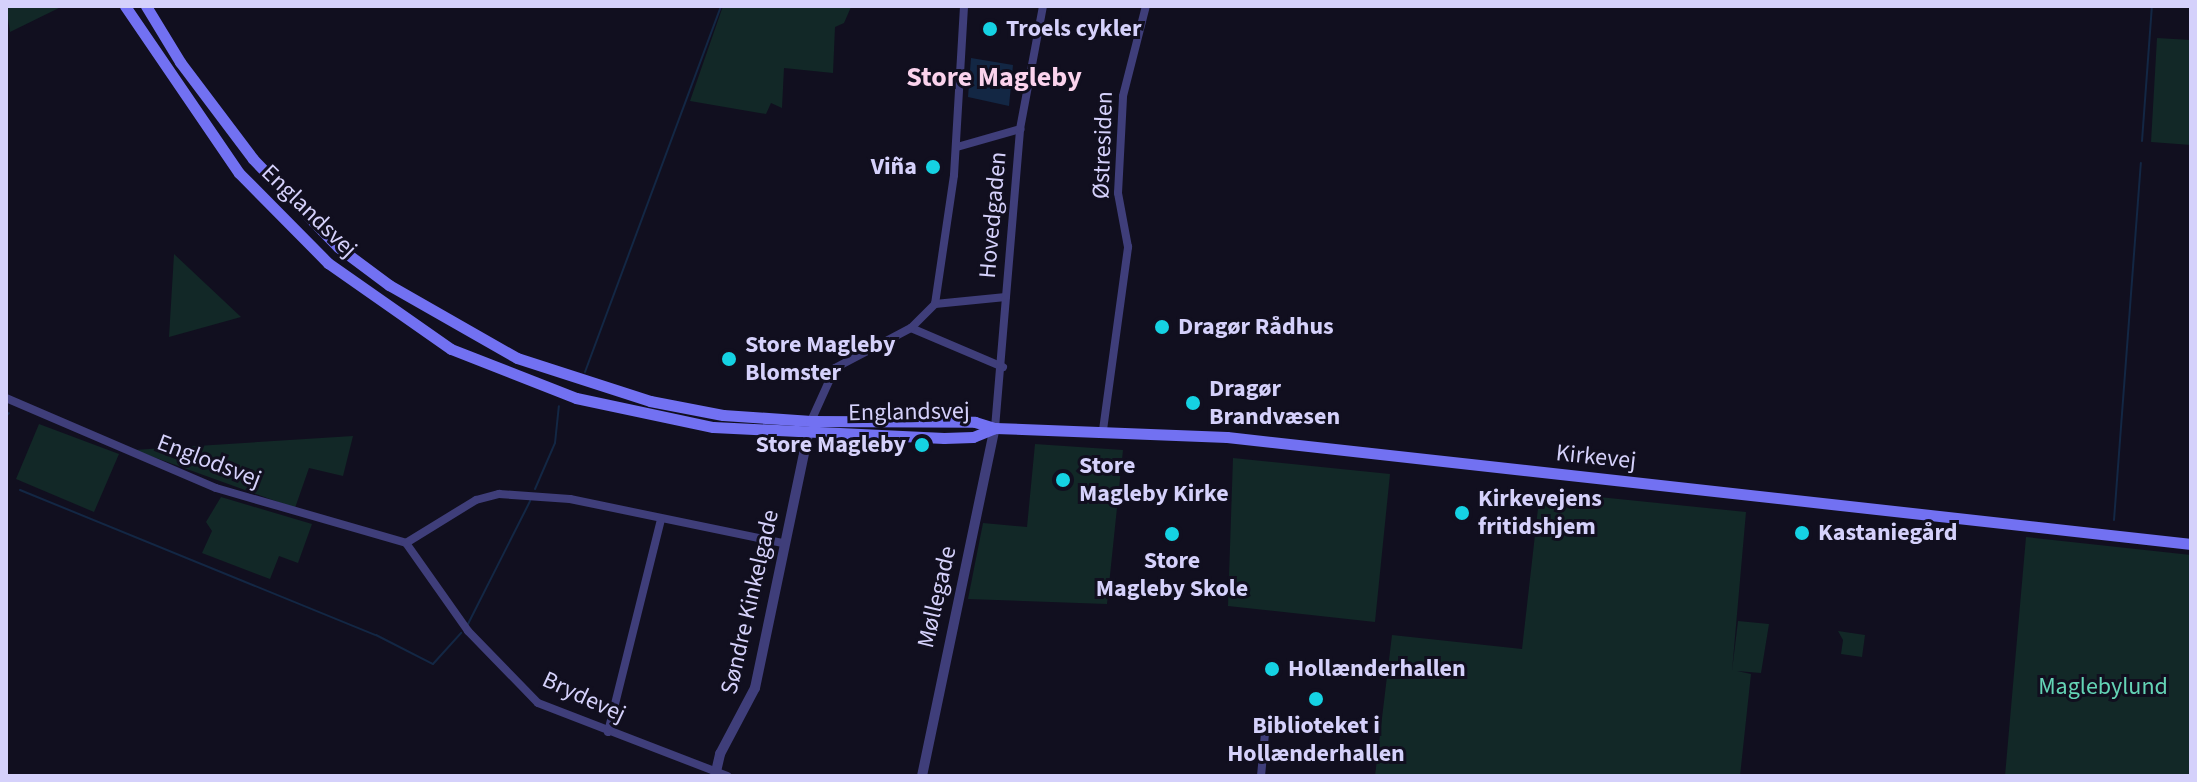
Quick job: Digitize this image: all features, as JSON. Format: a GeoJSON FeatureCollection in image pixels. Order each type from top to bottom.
{"type":"FeatureCollection","features":[{"type":"Feature","properties":{"kind":"main road","name":"Englandsvej"},"geometry":{"type":"LineString","coordinates":[[125,6],[239,173],[328,263],[451,349],[576,398],[713,427],[808,434],[944,438],[973,437],[995,428]]}},
{"type":"Feature","properties":{"kind":"main road","name":"Englandsvej"},"geometry":{"type":"LineString","coordinates":[[146,6],[180,62],[253,159],[338,247],[389,285],[517,358],[581,383],[701,412],[811,421],[975,422],[995,428]]}},
{"type":"Feature","properties":{"kind":"main road","name":"Kirkevej"},"geometry":{"type":"LineString","coordinates":[[995,428],[1227,437],[2191,544]]}},
{"type":"Feature","properties":{"kind":"street"},"geometry":{"type":"LineString","coordinates":[[811,421],[835,368],[911,328],[935,304],[957,147],[964,6]]}},
{"type":"Feature","properties":{"kind":"street","name":"Hovedgaden"},"geometry":{"type":"LineString","coordinates":[[995,428],[1003,367],[1020,129],[1043,6]]}},
{"type":"Feature","properties":{"kind":"street","name":"Østresiden"},"geometry":{"type":"LineString","coordinates":[[1103,430],[1128,247],[1118,193],[1123,96],[1146,6]]}},
{"type":"Feature","properties":{"kind":"street"},"geometry":{"type":"LineString","coordinates":[[957,147],[1020,129]]}},
{"type":"Feature","properties":{"kind":"street"},"geometry":{"type":"LineString","coordinates":[[935,304],[1006,297]]}},
{"type":"Feature","properties":{"kind":"street"},"geometry":{"type":"LineString","coordinates":[[911,328],[1003,367]]}},
{"type":"Feature","properties":{"kind":"street","name":"Englodsvej"},"geometry":{"type":"LineString","coordinates":[[6,398],[216,488],[406,543]]}},
{"type":"Feature","properties":{"kind":"street","name":"Møllegade"},"geometry":{"type":"LineString","coordinates":[[922,776],[995,428]]}},
{"type":"Feature","properties":{"kind":"street","name":"Søndre Kinkelgade"},"geometry":{"type":"LineString","coordinates":[[714,774],[755,688],[808,434]]}},
{"type":"Feature","properties":{"kind":"street"},"geometry":{"type":"LineString","coordinates":[[406,543],[476,500],[499,494],[570,499],[783,543]]}},
{"type":"Feature","properties":{"kind":"street"},"geometry":{"type":"LineString","coordinates":[[608,732],[661,520]]}},
{"type":"Feature","properties":{"kind":"street","name":"Brydevej"},"geometry":{"type":"LineString","coordinates":[[406,543],[468,631],[521,689],[538,703],[691,766],[727,776]]}},
{"type":"Feature","properties":{"kind":"street"},"geometry":{"type":"LineString","coordinates":[[1261,776],[1266,723]]}},
{"type":"Feature","properties":{"kind":"street"},"geometry":{"type":"LineString","coordinates":[[687,776],[691,766]]}},
{"type":"Feature","properties":{"kind":"green space"},"geometry":{"type":"Polygon","coordinates":[[[6,6],[63,6],[10,32],[6,6]]]}},
{"type":"Feature","properties":{"kind":"green space"},"geometry":{"type":"Polygon","coordinates":[[[723,6],[851,7],[844,23],[835,27],[833,73],[784,68],[782,108],[771,103],[766,114],[690,101],[723,6]]]}},
{"type":"Feature","properties":{"kind":"green space"},"geometry":{"type":"Polygon","coordinates":[[[2157,38],[2191,40],[2191,145],[2151,142],[2157,38]]]}},
{"type":"Feature","properties":{"kind":"green space"},"geometry":{"type":"Polygon","coordinates":[[[174,254],[241,317],[169,337],[174,254]]]}},
{"type":"Feature","properties":{"kind":"green space"},"geometry":{"type":"Polygon","coordinates":[[[39,424],[119,454],[94,512],[16,479],[39,424]]]}},
{"type":"Feature","properties":{"kind":"green space"},"geometry":{"type":"Polygon","coordinates":[[[353,436],[343,476],[309,468],[295,508],[134,450],[353,436]]]}},
{"type":"Feature","properties":{"kind":"green space"},"geometry":{"type":"Polygon","coordinates":[[[1035,444],[1123,450],[1107,604],[968,599],[983,523],[1027,527],[1035,444]]]}},
{"type":"Feature","properties":{"kind":"green space"},"geometry":{"type":"Polygon","coordinates":[[[1233,458],[1390,474],[1375,622],[1228,606],[1233,458]]]}},
{"type":"Feature","properties":{"kind":"green space"},"geometry":{"type":"Polygon","coordinates":[[[1540,491],[1746,512],[1732,671],[1738,621],[1769,624],[1761,673],[1737,671],[1751,674],[1740,776],[1375,776],[1392,635],[1522,649],[1540,491]]]}},
{"type":"Feature","properties":{"kind":"green space"},"geometry":{"type":"Polygon","coordinates":[[[221,497],[312,524],[298,563],[279,556],[270,579],[202,553],[212,531],[206,522],[221,497]]]}},
{"type":"Feature","properties":{"kind":"green space","name":"Maglebylund"},"geometry":{"type":"Polygon","coordinates":[[[2026,537],[2191,555],[2191,776],[2005,776],[2026,537]]]}},
{"type":"Feature","properties":{"kind":"green space"},"geometry":{"type":"Polygon","coordinates":[[[1838,631],[1865,635],[1862,657],[1841,654],[1843,640],[1838,631]]]}},
{"type":"Feature","properties":{"kind":"water"},"geometry":{"type":"Polygon","coordinates":[[[971,58],[1013,65],[1009,106],[968,97],[971,58]]]}},
{"type":"Feature","properties":{"kind":"waterway"},"geometry":{"type":"LineString","coordinates":[[585,372],[721,6]]}},
{"type":"Feature","properties":{"kind":"waterway"},"geometry":{"type":"LineString","coordinates":[[2142,141],[2152,6]]}},
{"type":"Feature","properties":{"kind":"waterway"},"geometry":{"type":"LineString","coordinates":[[2114,520],[2141,163]]}},
{"type":"Feature","properties":{"kind":"waterway"},"geometry":{"type":"LineString","coordinates":[[535,489],[555,443],[559,406]]}},
{"type":"Feature","properties":{"kind":"waterway"},"geometry":{"type":"LineString","coordinates":[[6,416],[9,413]]}},
{"type":"Feature","properties":{"kind":"waterway"},"geometry":{"type":"LineString","coordinates":[[20,490],[376,635],[433,664],[461,633]]}},
{"type":"Feature","properties":{"kind":"waterway"},"geometry":{"type":"LineString","coordinates":[[468,624],[530,501]]}},
{"type":"Feature","properties":{"kind":"place","name":"Troels cykler"},"geometry":{"type":"Point","coordinates":[990,29]}},
{"type":"Feature","properties":{"kind":"place","name":"Viña"},"geometry":{"type":"Point","coordinates":[933,167]}},
{"type":"Feature","properties":{"kind":"place","name":"Dragør Rådhus"},"geometry":{"type":"Point","coordinates":[1162,327]}},
{"type":"Feature","properties":{"kind":"place","name":"Store Magleby Blomster"},"geometry":{"type":"Point","coordinates":[729,359]}},
{"type":"Feature","properties":{"kind":"place","name":"Dragør Brandvæsen"},"geometry":{"type":"Point","coordinates":[1193,403]}},
{"type":"Feature","properties":{"kind":"place","name":"Store Magleby"},"geometry":{"type":"Point","coordinates":[922,445]}},
{"type":"Feature","properties":{"kind":"place","name":"Store Magleby Kirke"},"geometry":{"type":"Point","coordinates":[1063,480]}},
{"type":"Feature","properties":{"kind":"place","name":"Kirkevejens fritidshjem"},"geometry":{"type":"Point","coordinates":[1462,513]}},
{"type":"Feature","properties":{"kind":"place","name":"Kastaniegård"},"geometry":{"type":"Point","coordinates":[1802,533]}},
{"type":"Feature","properties":{"kind":"place","name":"Store Magleby Skole"},"geometry":{"type":"Point","coordinates":[1172,534]}},
{"type":"Feature","properties":{"kind":"place","name":"Hollænderhallen"},"geometry":{"type":"Point","coordinates":[1272,669]}},
{"type":"Feature","properties":{"kind":"place","name":"Biblioteket i Hollænderhallen"},"geometry":{"type":"Point","coordinates":[1316,699]}},
{"type":"Feature","properties":{"kind":"district","name":"Store Magleby"},"geometry":{"type":"Point","coordinates":[994,77]}}]}
